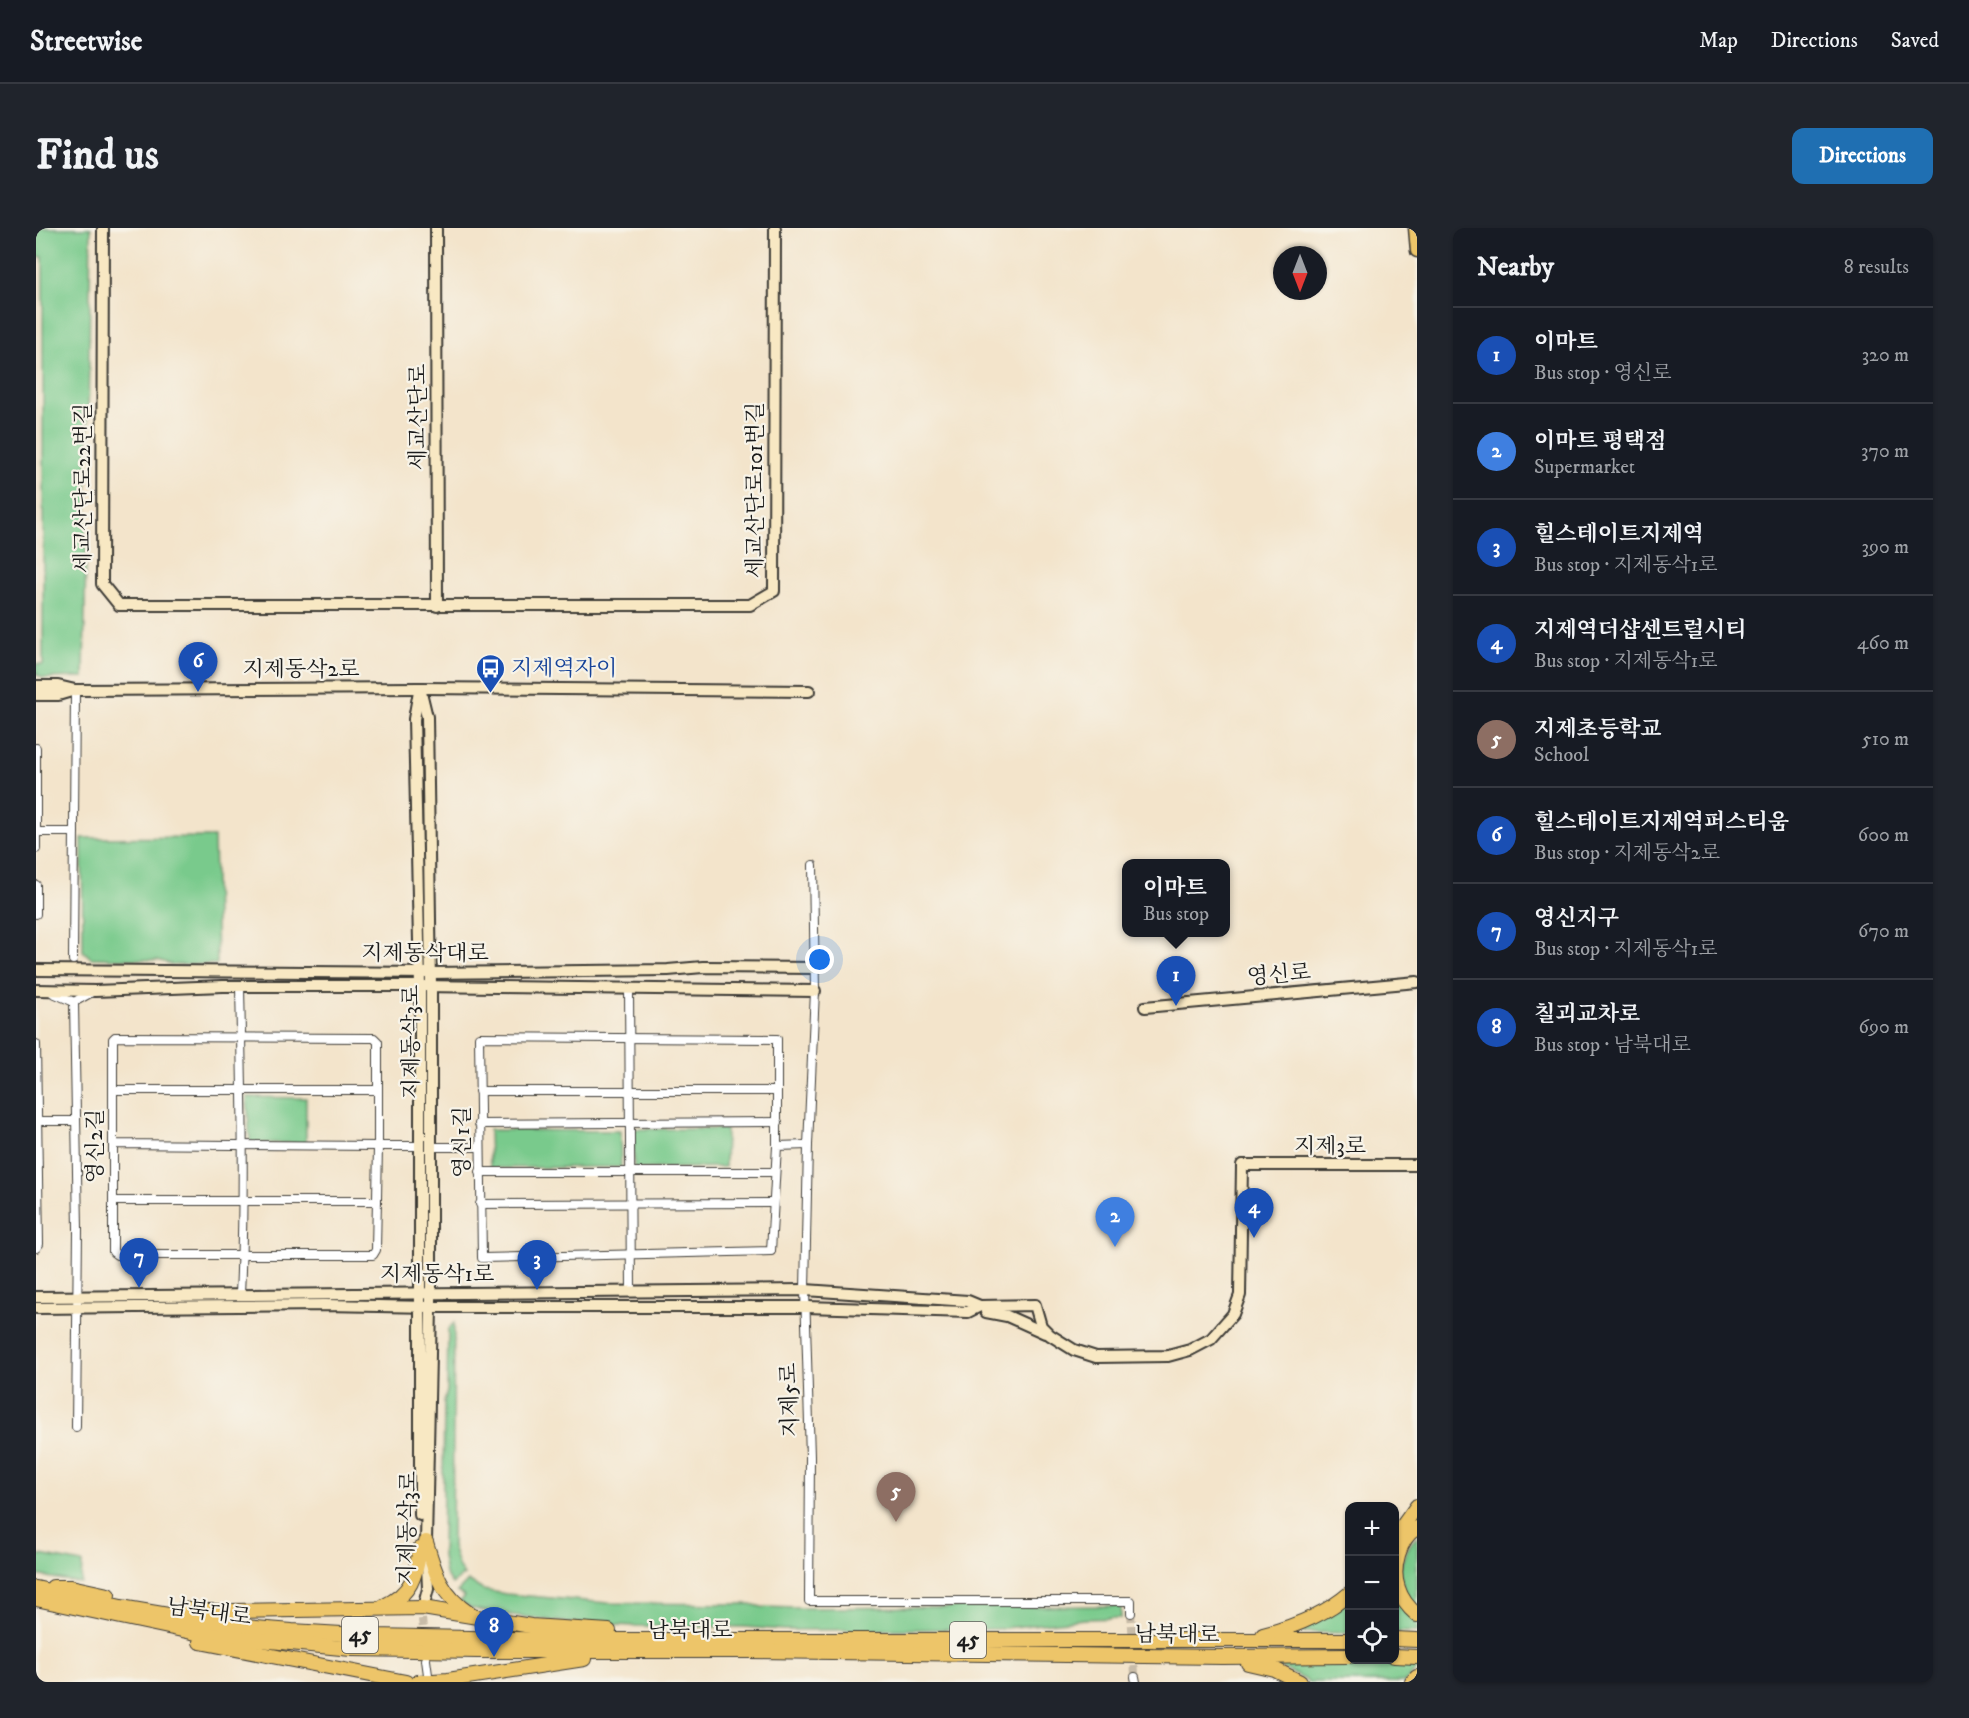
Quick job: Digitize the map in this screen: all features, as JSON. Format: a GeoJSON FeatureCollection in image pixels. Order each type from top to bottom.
{"type":"FeatureCollection","features":[{"type":"Feature","properties":{"kind":"highway"},"geometry":{"type":"LineString","coordinates":[[1417,1500],[1410,1527],[1412,1531],[1402,1546],[1395,1575],[1405,1602],[1417,1615]]}},
{"type":"Feature","properties":{"kind":"highway"},"geometry":{"type":"LineString","coordinates":[[1410,1527],[1417,1506]]}},
{"type":"Feature","properties":{"kind":"highway"},"geometry":{"type":"LineString","coordinates":[[381,1608],[405,1593],[415,1574],[423,1545]]}},
{"type":"Feature","properties":{"kind":"highway"},"geometry":{"type":"LineString","coordinates":[[423,1545],[444,1591],[456,1605],[474,1616]]}},
{"type":"Feature","properties":{"kind":"highway"},"geometry":{"type":"LineString","coordinates":[[37,1594],[71,1587],[134,1601],[196,1611],[381,1608],[423,1614],[474,1616],[531,1626],[665,1633],[689,1638]]}},
{"type":"Feature","properties":{"kind":"highway"},"geometry":{"type":"LineString","coordinates":[[37,1594],[85,1616],[121,1625],[245,1652],[406,1682]]}},
{"type":"Feature","properties":{"kind":"highway","name":"남북대로"},"geometry":{"type":"LineString","coordinates":[[37,1594],[73,1598],[233,1626],[375,1636],[564,1640],[689,1638],[727,1640],[1345,1640]]}},
{"type":"Feature","properties":{"kind":"highway","name":"남북대로"},"geometry":{"type":"LineString","coordinates":[[37,1594],[201,1635],[328,1648],[1222,1657],[1345,1656]]}},
{"type":"Feature","properties":{"kind":"highway"},"geometry":{"type":"LineString","coordinates":[[1247,1640],[1298,1623],[1338,1604],[1345,1598]]}},
{"type":"Feature","properties":{"kind":"highway"},"geometry":{"type":"LineString","coordinates":[[1399,1639],[1417,1640]]}},
{"type":"Feature","properties":{"kind":"highway"},"geometry":{"type":"LineString","coordinates":[[418,1682],[447,1681],[584,1659],[700,1656],[750,1651]]}},
{"type":"Feature","properties":{"kind":"highway"},"geometry":{"type":"LineString","coordinates":[[1399,1656],[1417,1657]]}},
{"type":"Feature","properties":{"kind":"highway"},"geometry":{"type":"LineString","coordinates":[[1222,1657],[1274,1669],[1300,1682]]}},
{"type":"Feature","properties":{"kind":"highway"},"geometry":{"type":"LineString","coordinates":[[1412,1682],[1417,1677]]}},
{"type":"Feature","properties":{"kind":"main road"},"geometry":{"type":"LineString","coordinates":[[1415,228],[1417,251]]}},
{"type":"Feature","properties":{"kind":"street","name":"세교산단로22번길"},"geometry":{"type":"LineString","coordinates":[[103,228],[102,584],[119,605],[437,606]]}},
{"type":"Feature","properties":{"kind":"street","name":"세교산단로"},"geometry":{"type":"LineString","coordinates":[[436,228],[437,606]]}},
{"type":"Feature","properties":{"kind":"street","name":"세교산단로101번길"},"geometry":{"type":"LineString","coordinates":[[437,606],[750,605],[774,591],[775,228]]}},
{"type":"Feature","properties":{"kind":"street","name":"지제동삭2로"},"geometry":{"type":"LineString","coordinates":[[36,686],[58,686],[75,690],[420,688],[809,691]]}},
{"type":"Feature","properties":{"kind":"street","name":"지제동삭3로"},"geometry":{"type":"LineString","coordinates":[[420,688],[427,717],[425,1294],[419,1307],[423,1545]]}},
{"type":"Feature","properties":{"kind":"street","name":"지제동삭2로"},"geometry":{"type":"LineString","coordinates":[[36,695],[58,695],[75,690]]}},
{"type":"Feature","properties":{"kind":"street"},"geometry":{"type":"LineString","coordinates":[[73,960],[75,690]]}},
{"type":"Feature","properties":{"kind":"street"},"geometry":{"type":"LineString","coordinates":[[36,748],[36,849]]}},
{"type":"Feature","properties":{"kind":"street"},"geometry":{"type":"LineString","coordinates":[[36,832],[74,832]]}},
{"type":"Feature","properties":{"kind":"street","name":"지제5로"},"geometry":{"type":"LineString","coordinates":[[813,865],[815,991],[808,1145],[805,1290],[810,1457],[809,1601],[1131,1601],[1131,1613]]}},
{"type":"Feature","properties":{"kind":"street"},"geometry":{"type":"LineString","coordinates":[[36,885],[36,915]]}},
{"type":"Feature","properties":{"kind":"street"},"geometry":{"type":"LineString","coordinates":[[54,970],[73,960]]}},
{"type":"Feature","properties":{"kind":"street"},"geometry":{"type":"LineString","coordinates":[[73,960],[91,970]]}},
{"type":"Feature","properties":{"kind":"street","name":"지제동삭대로"},"geometry":{"type":"LineString","coordinates":[[36,970],[425,973],[815,968]]}},
{"type":"Feature","properties":{"kind":"street","name":"영신로"},"geometry":{"type":"LineString","coordinates":[[1145,1007],[1417,982]]}},
{"type":"Feature","properties":{"kind":"street"},"geometry":{"type":"LineString","coordinates":[[240,986],[243,1090],[240,1294]]}},
{"type":"Feature","properties":{"kind":"street","name":"지제동삭대로"},"geometry":{"type":"LineString","coordinates":[[41,990],[95,991],[240,986],[425,986],[815,991]]}},
{"type":"Feature","properties":{"kind":"street"},"geometry":{"type":"LineString","coordinates":[[629,988],[631,1292]]}},
{"type":"Feature","properties":{"kind":"street"},"geometry":{"type":"LineString","coordinates":[[41,990],[74,1002],[95,991]]}},
{"type":"Feature","properties":{"kind":"street"},"geometry":{"type":"LineString","coordinates":[[74,1002],[78,1229],[76,1427]]}},
{"type":"Feature","properties":{"kind":"street","name":"영신2길"},"geometry":{"type":"LineString","coordinates":[[114,1037],[241,1038],[375,1038],[378,1042],[376,1250],[373,1255],[115,1255],[113,1252],[114,1037]]}},
{"type":"Feature","properties":{"kind":"street","name":"영신1길"},"geometry":{"type":"LineString","coordinates":[[479,1037],[777,1039],[778,1122],[771,1251],[482,1258],[479,1090],[479,1037]]}},
{"type":"Feature","properties":{"kind":"street"},"geometry":{"type":"LineString","coordinates":[[36,1044],[39,1244],[36,1248]]}},
{"type":"Feature","properties":{"kind":"street"},"geometry":{"type":"LineString","coordinates":[[113,1090],[378,1090]]}},
{"type":"Feature","properties":{"kind":"street"},"geometry":{"type":"LineString","coordinates":[[479,1090],[777,1091]]}},
{"type":"Feature","properties":{"kind":"street"},"geometry":{"type":"LineString","coordinates":[[38,1121],[76,1121]]}},
{"type":"Feature","properties":{"kind":"street"},"geometry":{"type":"LineString","coordinates":[[480,1124],[778,1122]]}},
{"type":"Feature","properties":{"kind":"street"},"geometry":{"type":"LineString","coordinates":[[113,1144],[480,1147]]}},
{"type":"Feature","properties":{"kind":"street"},"geometry":{"type":"LineString","coordinates":[[777,1146],[808,1145]]}},
{"type":"Feature","properties":{"kind":"street","name":"지제3로"},"geometry":{"type":"LineString","coordinates":[[1050,1335],[1074,1350],[1096,1357],[1168,1356],[1190,1350],[1211,1339],[1233,1314],[1240,1295],[1242,1165],[1417,1165]]}},
{"type":"Feature","properties":{"kind":"street"},"geometry":{"type":"LineString","coordinates":[[480,1172],[775,1172]]}},
{"type":"Feature","properties":{"kind":"street"},"geometry":{"type":"LineString","coordinates":[[113,1201],[377,1201]]}},
{"type":"Feature","properties":{"kind":"street"},"geometry":{"type":"LineString","coordinates":[[480,1204],[773,1203]]}},
{"type":"Feature","properties":{"kind":"street","name":"지제동삭1로"},"geometry":{"type":"LineString","coordinates":[[36,1308],[77,1301],[240,1294],[805,1290],[968,1301],[980,1306],[1035,1305],[1041,1326],[1050,1335]]}},
{"type":"Feature","properties":{"kind":"street","name":"지제동삭3로"},"geometry":{"type":"LineString","coordinates":[[423,1614],[421,1594],[431,1307],[425,1294]]}},
{"type":"Feature","properties":{"kind":"street","name":"지제동삭1로"},"geometry":{"type":"LineString","coordinates":[[36,1297],[77,1301],[419,1307],[806,1307],[968,1312],[980,1306]]}},
{"type":"Feature","properties":{"kind":"street"},"geometry":{"type":"LineString","coordinates":[[968,1312],[995,1312],[1050,1335]]}},
{"type":"Feature","properties":{"kind":"street"},"geometry":{"type":"LineString","coordinates":[[426,1660],[429,1682]]}},
{"type":"Feature","properties":{"kind":"green space"},"geometry":{"type":"Polygon","coordinates":[[[36,228],[91,228],[84,677],[44,678],[36,674],[36,664],[43,664],[43,257],[36,257],[36,228]]]}},
{"type":"Feature","properties":{"kind":"green space"},"geometry":{"type":"Polygon","coordinates":[[[214,837],[217,964],[173,965],[158,960],[91,958],[83,951],[82,838],[214,837]]]}},
{"type":"Feature","properties":{"kind":"green space"},"geometry":{"type":"Polygon","coordinates":[[[247,1097],[306,1098],[306,1143],[250,1143],[247,1097]]]}},
{"type":"Feature","properties":{"kind":"green space"},"geometry":{"type":"Polygon","coordinates":[[[633,1129],[726,1129],[725,1167],[634,1169],[633,1129]]]}},
{"type":"Feature","properties":{"kind":"green space"},"geometry":{"type":"Polygon","coordinates":[[[489,1130],[620,1131],[621,1167],[490,1168],[489,1130]]]}},
{"type":"Feature","properties":{"kind":"green space"},"geometry":{"type":"Polygon","coordinates":[[[454,1323],[452,1547],[459,1568],[464,1575],[452,1584],[445,1574],[442,1556],[444,1402],[447,1391],[448,1329],[454,1323]]]}},
{"type":"Feature","properties":{"kind":"green space"},"geometry":{"type":"Polygon","coordinates":[[[1417,1535],[1417,1610],[1405,1590],[1400,1572],[1404,1555],[1417,1535]]]}},
{"type":"Feature","properties":{"kind":"green space"},"geometry":{"type":"Polygon","coordinates":[[[36,1554],[82,1563],[81,1583],[36,1575],[36,1554]]]}},
{"type":"Feature","properties":{"kind":"green space"},"geometry":{"type":"Polygon","coordinates":[[[468,1581],[483,1590],[506,1594],[608,1603],[751,1604],[762,1607],[798,1608],[1121,1606],[1121,1618],[1084,1619],[996,1629],[784,1630],[569,1623],[471,1608],[460,1601],[464,1596],[457,1592],[468,1581]]]}},
{"type":"Feature","properties":{"kind":"green space"},"geometry":{"type":"Polygon","coordinates":[[[1399,1591],[1417,1618],[1417,1632],[1399,1632],[1399,1591]]]}},
{"type":"Feature","properties":{"kind":"green space"},"geometry":{"type":"Polygon","coordinates":[[[1345,1603],[1345,1633],[1290,1632],[1345,1603]]]}},
{"type":"Feature","properties":{"kind":"green space"},"geometry":{"type":"Polygon","coordinates":[[[1269,1662],[1399,1664],[1399,1662],[1417,1662],[1417,1670],[1405,1682],[1310,1682],[1269,1662]]]}},
{"type":"Feature","properties":{"kind":"tunnel"},"geometry":{"type":"LineString","coordinates":[[1131,1613],[1133,1642]]}},
{"type":"Feature","properties":{"kind":"tunnel"},"geometry":{"type":"LineString","coordinates":[[422,1619],[424,1639]]}},
{"type":"Feature","properties":{"kind":"tunnel"},"geometry":{"type":"LineString","coordinates":[[1134,1654],[1135,1677]]}},
{"type":"Feature","properties":{"kind":"place","name":"힐스테이트지제역퍼스티움"},"geometry":{"type":"Point","coordinates":[198,692]}},
{"type":"Feature","properties":{"kind":"place","name":"지제역자이"},"geometry":{"type":"Point","coordinates":[490,694]}},
{"type":"Feature","properties":{"kind":"place","name":"이마트"},"geometry":{"type":"Point","coordinates":[1176,1006]}},
{"type":"Feature","properties":{"kind":"place","name":"지제역더샵센트럴시티"},"geometry":{"type":"Point","coordinates":[1254,1238]}},
{"type":"Feature","properties":{"kind":"place","name":"이마트 평택점"},"geometry":{"type":"Point","coordinates":[1115,1247]}},
{"type":"Feature","properties":{"kind":"place","name":"영신지구"},"geometry":{"type":"Point","coordinates":[139,1288]}},
{"type":"Feature","properties":{"kind":"place","name":"힐스테이트지제역"},"geometry":{"type":"Point","coordinates":[537,1290]}},
{"type":"Feature","properties":{"kind":"place","name":"지제초등학교"},"geometry":{"type":"Point","coordinates":[896,1522]}},
{"type":"Feature","properties":{"kind":"place","name":"칠괴교차로"},"geometry":{"type":"Point","coordinates":[494,1657]}}]}
